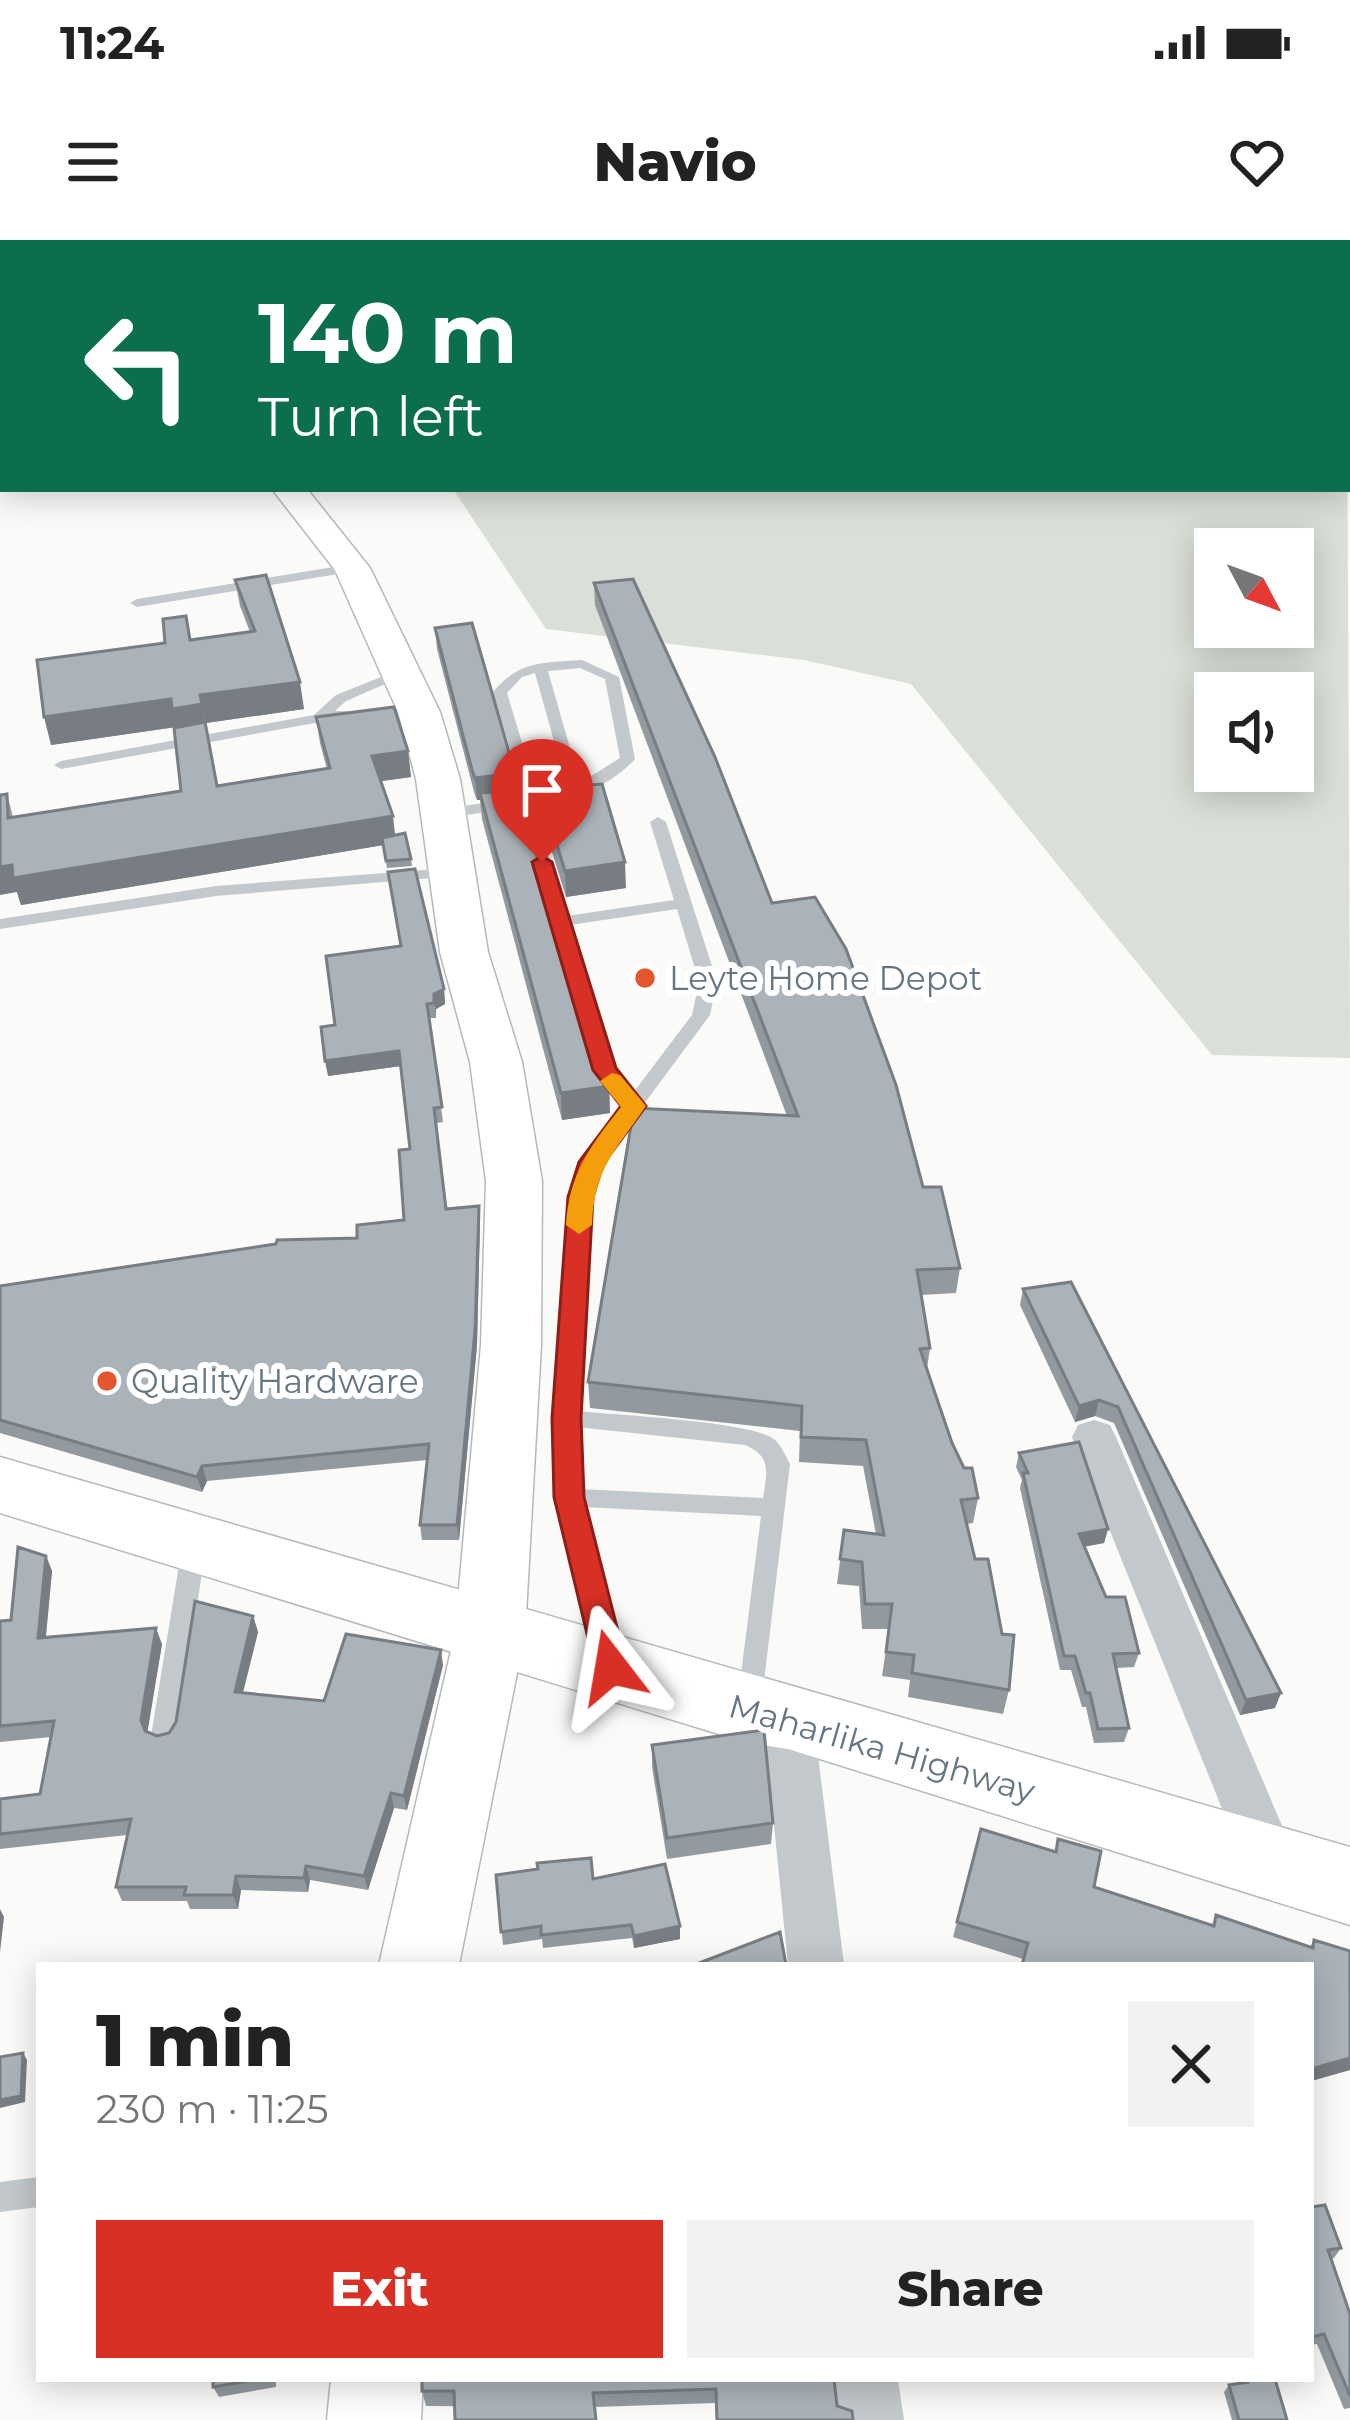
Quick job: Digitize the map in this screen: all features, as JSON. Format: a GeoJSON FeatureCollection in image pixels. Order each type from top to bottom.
{"type":"FeatureCollection","features":[{"type":"Feature","properties":{"kind":"main road","name":"Maharlika Highway"},"geometry":{"type":"LineString","coordinates":[[0,1485],[1350,1886]]}},
{"type":"Feature","properties":{"kind":"street"},"geometry":{"type":"LineString","coordinates":[[291,492],[352,568],[394,699],[438,779],[464,952],[496,1062],[514,1181],[511,1345],[490,1633],[420,1962]]}},
{"type":"Feature","properties":{"kind":"street"},"geometry":{"type":"LineString","coordinates":[[1094,1437],[1271,1863]]}},
{"type":"Feature","properties":{"kind":"street"},"geometry":{"type":"LineString","coordinates":[[768,1712],[815,1962]]}},
{"type":"Feature","properties":{"kind":"street"},"geometry":{"type":"LineString","coordinates":[[374,2420],[377,2382]]}},
{"type":"Feature","properties":{"kind":"street"},"geometry":{"type":"LineString","coordinates":[[866,2382],[871,2420]]}},
{"type":"Feature","properties":{"kind":"lane"},"geometry":{"type":"LineString","coordinates":[[137,603],[352,568]]}},
{"type":"Feature","properties":{"kind":"lane"},"geometry":{"type":"LineString","coordinates":[[440,814],[532,802],[610,776],[628,759],[612,677],[582,664],[540,667],[517,674],[500,692],[532,802]]}},
{"type":"Feature","properties":{"kind":"lane"},"geometry":{"type":"LineString","coordinates":[[540,667],[574,790]]}},
{"type":"Feature","properties":{"kind":"lane"},"geometry":{"type":"LineString","coordinates":[[320,717],[341,698],[394,699]]}},
{"type":"Feature","properties":{"kind":"lane"},"geometry":{"type":"LineString","coordinates":[[61,765],[394,699]]}},
{"type":"Feature","properties":{"kind":"lane"},"geometry":{"type":"LineString","coordinates":[[611,1667],[569,1497],[566,1418],[580,1197],[591,1162],[701,1015],[708,982],[658,822]]}},
{"type":"Feature","properties":{"kind":"lane"},"geometry":{"type":"LineString","coordinates":[[532,827],[604,1070],[634,1106]]}},
{"type":"Feature","properties":{"kind":"lane"},"geometry":{"type":"LineString","coordinates":[[0,924],[216,891],[450,874]]}},
{"type":"Feature","properties":{"kind":"lane"},"geometry":{"type":"LineString","coordinates":[[560,922],[685,903]]}},
{"type":"Feature","properties":{"kind":"lane"},"geometry":{"type":"LineString","coordinates":[[566,1418],[748,1437],[767,1445],[778,1464],[768,1712]]}},
{"type":"Feature","properties":{"kind":"lane"},"geometry":{"type":"LineString","coordinates":[[569,1497],[773,1508]]}},
{"type":"Feature","properties":{"kind":"lane"},"geometry":{"type":"LineString","coordinates":[[164,1736],[194,1543]]}},
{"type":"Feature","properties":{"kind":"lane"},"geometry":{"type":"LineString","coordinates":[[0,2197],[36,2192]]}},
{"type":"Feature","properties":{"kind":"shaded area"},"geometry":{"type":"Polygon","coordinates":[[[455,492],[1347,492],[1350,1058],[1212,1055],[911,684],[804,660],[546,629],[455,492]]]}},
{"type":"Feature","properties":{"kind":"building"},"geometry":{"type":"Polygon","coordinates":[[[266,575],[300,682],[200,695],[202,704],[172,709],[171,699],[44,717],[37,660],[165,643],[163,619],[186,616],[190,640],[255,631],[235,580],[266,575]]]}},
{"type":"Feature","properties":{"kind":"building"},"geometry":{"type":"Polygon","coordinates":[[[633,579],[715,757],[772,903],[815,897],[846,949],[896,1085],[923,1187],[941,1187],[960,1268],[917,1270],[930,1348],[920,1349],[952,1443],[964,1468],[972,1468],[978,1498],[961,1500],[975,1559],[988,1559],[1002,1634],[1014,1635],[1009,1690],[912,1673],[914,1655],[886,1652],[892,1604],[865,1604],[862,1562],[840,1559],[844,1530],[884,1535],[866,1440],[801,1437],[802,1406],[588,1382],[634,1108],[798,1116],[594,583],[633,579]]]}},
{"type":"Feature","properties":{"kind":"building"},"geometry":{"type":"Polygon","coordinates":[[[472,623],[515,773],[475,778],[472,770],[435,628],[472,623]]]}},
{"type":"Feature","properties":{"kind":"building"},"geometry":{"type":"Polygon","coordinates":[[[394,707],[408,751],[372,756],[393,816],[13,878],[12,865],[0,867],[0,795],[7,794],[8,818],[181,791],[174,728],[205,722],[217,786],[330,768],[316,717],[394,707]]]}},
{"type":"Feature","properties":{"kind":"building"},"geometry":{"type":"Polygon","coordinates":[[[602,784],[625,862],[565,871],[543,800],[533,793],[520,798],[591,1044],[609,1086],[561,1093],[480,793],[602,784]]]}},
{"type":"Feature","properties":{"kind":"building"},"geometry":{"type":"Polygon","coordinates":[[[405,833],[411,859],[386,861],[382,838],[405,833]]]}},
{"type":"Feature","properties":{"kind":"building"},"geometry":{"type":"Polygon","coordinates":[[[415,869],[444,989],[434,994],[434,1003],[427,1004],[442,1107],[434,1108],[446,1209],[479,1206],[475,1330],[457,1525],[420,1525],[429,1444],[202,1466],[197,1477],[0,1420],[0,1286],[276,1244],[277,1240],[357,1238],[357,1225],[404,1220],[399,1150],[410,1149],[399,1051],[325,1061],[321,1027],[335,1025],[326,956],[401,946],[388,872],[415,869]]]}},
{"type":"Feature","properties":{"kind":"building"},"geometry":{"type":"Polygon","coordinates":[[[1071,1282],[1281,1693],[1246,1700],[1118,1407],[1099,1400],[1079,1406],[1023,1289],[1071,1282]]]}},
{"type":"Feature","properties":{"kind":"building"},"geometry":{"type":"Polygon","coordinates":[[[1079,1442],[1108,1529],[1079,1534],[1106,1597],[1125,1597],[1139,1653],[1113,1654],[1129,1728],[1098,1729],[1075,1656],[1064,1656],[1023,1473],[1028,1473],[1019,1453],[1079,1442]]]}},
{"type":"Feature","properties":{"kind":"building"},"geometry":{"type":"Polygon","coordinates":[[[18,1547],[46,1556],[38,1638],[156,1628],[141,1720],[145,1731],[157,1736],[169,1733],[176,1722],[195,1601],[253,1616],[235,1692],[324,1701],[346,1634],[441,1650],[404,1796],[391,1793],[364,1876],[306,1866],[304,1878],[236,1876],[233,1895],[184,1895],[186,1887],[116,1887],[131,1819],[0,1834],[0,1799],[40,1794],[54,1721],[0,1726],[0,1621],[11,1620],[18,1547]]]}},
{"type":"Feature","properties":{"kind":"building"},"geometry":{"type":"Polygon","coordinates":[[[764,1730],[773,1823],[667,1838],[652,1745],[764,1730]]]}},
{"type":"Feature","properties":{"kind":"building"},"geometry":{"type":"Polygon","coordinates":[[[981,1829],[1056,1852],[1058,1839],[1101,1851],[1094,1887],[1214,1926],[1216,1915],[1313,1948],[1314,1940],[1350,1951],[1350,2058],[1314,2068],[1314,1962],[1023,1962],[1028,1943],[957,1922],[981,1829]]]}},
{"type":"Feature","properties":{"kind":"building"},"geometry":{"type":"Polygon","coordinates":[[[591,1858],[593,1879],[665,1864],[680,1926],[634,1936],[631,1925],[541,1935],[541,1926],[501,1932],[496,1875],[538,1869],[537,1863],[591,1858]]]}},
{"type":"Feature","properties":{"kind":"building"},"geometry":{"type":"Polygon","coordinates":[[[780,1932],[785,1962],[702,1962],[780,1932]]]}},
{"type":"Feature","properties":{"kind":"building"},"geometry":{"type":"Polygon","coordinates":[[[23,2053],[21,2096],[0,2100],[0,2057],[23,2053]]]}},
{"type":"Feature","properties":{"kind":"building"},"geometry":{"type":"Polygon","coordinates":[[[1325,2205],[1341,2248],[1328,2250],[1350,2314],[1350,2396],[1324,2334],[1314,2336],[1314,2207],[1325,2205]]]}},
{"type":"Feature","properties":{"kind":"building"},"geometry":{"type":"Polygon","coordinates":[[[422,2382],[834,2382],[837,2406],[852,2411],[853,2420],[717,2420],[716,2389],[593,2393],[596,2420],[455,2420],[454,2391],[422,2391],[422,2382]]]}},
{"type":"Feature","properties":{"kind":"building"},"geometry":{"type":"Polygon","coordinates":[[[1276,2382],[1287,2420],[1239,2420],[1229,2385],[1276,2382]]]}},
{"type":"Feature","properties":{"kind":"slow traffic"},"geometry":{"type":"LineString","coordinates":[[579,1225],[580,1197],[591,1162],[634,1106],[612,1081]]}},
{"type":"Feature","properties":{"kind":"place","name":"Leyte Home Depot"},"geometry":{"type":"Point","coordinates":[645,978]}},
{"type":"Feature","properties":{"kind":"place","name":"Quality Hardware"},"geometry":{"type":"Point","coordinates":[107,1381]}},
{"type":"Feature","properties":{"kind":"route"},"geometry":{"type":"LineString","coordinates":[[542,862],[604,1070],[634,1106],[591,1162],[580,1197],[566,1418],[569,1497],[611,1667]]}}]}
